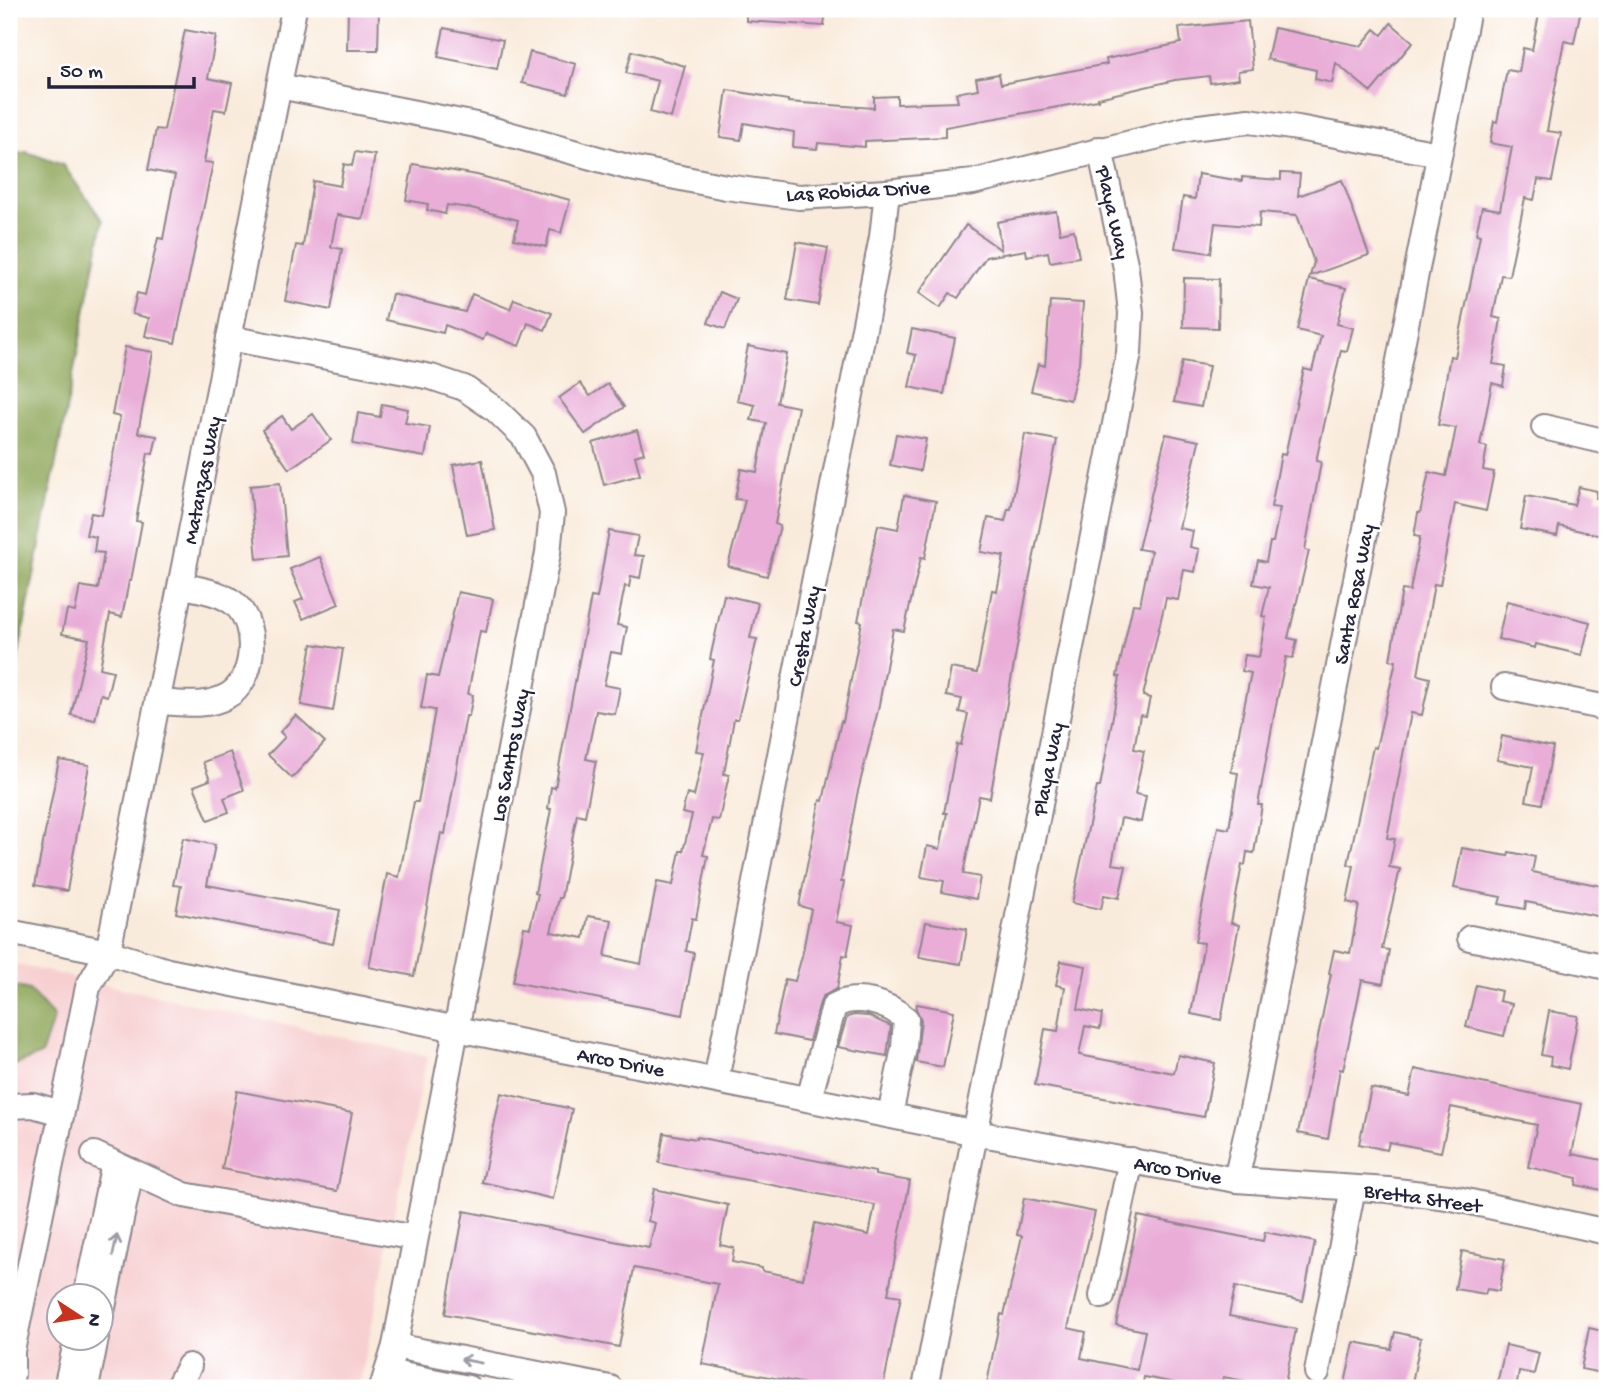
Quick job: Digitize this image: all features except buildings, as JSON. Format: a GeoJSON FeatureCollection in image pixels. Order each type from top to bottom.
{"type":"FeatureCollection","features":[{"type":"Feature","properties":{"kind":"street","name":"Matanzas Way"},"geometry":{"type":"LineString","coordinates":[[9,1388],[17,1281],[61,1113],[88,987],[108,952],[293,9]]}},
{"type":"Feature","properties":{"kind":"street","name":"Santa Rosa Way"},"geometry":{"type":"LineString","coordinates":[[1236,1180],[1258,1081],[1468,9]]}},
{"type":"Feature","properties":{"kind":"street","name":"Las Robida Drive"},"geometry":{"type":"LineString","coordinates":[[279,86],[476,125],[631,168],[726,187],[799,197],[887,192],[973,182],[1191,128],[1249,121],[1439,154]]}},
{"type":"Feature","properties":{"kind":"street","name":"Playa Way"},"geometry":{"type":"LineString","coordinates":[[925,1388],[1129,353],[1131,313],[1126,268],[1100,149]]}},
{"type":"Feature","properties":{"kind":"street","name":"Cresta Way"},"geometry":{"type":"LineString","coordinates":[[716,1080],[882,237],[887,192]]}},
{"type":"Feature","properties":{"kind":"street","name":"Los Santos Way"},"geometry":{"type":"LineString","coordinates":[[229,338],[431,377],[464,388],[496,410],[524,437],[543,473],[552,513],[548,553],[395,1346],[384,1380]]}},
{"type":"Feature","properties":{"kind":"street"},"geometry":{"type":"LineString","coordinates":[[1544,427],[1607,442]]}},
{"type":"Feature","properties":{"kind":"street"},"geometry":{"type":"LineString","coordinates":[[159,702],[203,705],[229,695],[246,674],[252,649],[249,626],[237,606],[216,594],[181,585]]}},
{"type":"Feature","properties":{"kind":"street"},"geometry":{"type":"LineString","coordinates":[[1504,687],[1607,708]]}},
{"type":"Feature","properties":{"kind":"street","name":"Arco Drive"},"geometry":{"type":"LineString","coordinates":[[9,932],[108,952],[168,971],[976,1132],[1236,1180]]}},
{"type":"Feature","properties":{"kind":"street"},"geometry":{"type":"LineString","coordinates":[[1470,938],[1607,967]]}},
{"type":"Feature","properties":{"kind":"street"},"geometry":{"type":"LineString","coordinates":[[809,1099],[834,1006],[844,1000],[859,999],[895,1010],[906,1019],[904,1048],[890,1115]]}},
{"type":"Feature","properties":{"kind":"street"},"geometry":{"type":"LineString","coordinates":[[9,1106],[33,1105],[61,1113]]}},
{"type":"Feature","properties":{"kind":"street"},"geometry":{"type":"LineString","coordinates":[[1102,1296],[1131,1160]]}},
{"type":"Feature","properties":{"kind":"street"},"geometry":{"type":"LineString","coordinates":[[113,1162],[184,1195],[415,1238]]}},
{"type":"Feature","properties":{"kind":"street"},"geometry":{"type":"LineString","coordinates":[[89,1282],[113,1162]]}},
{"type":"Feature","properties":{"kind":"street"},"geometry":{"type":"LineString","coordinates":[[104,1282],[113,1162]]}},
{"type":"Feature","properties":{"kind":"street","name":"Bretta Street"},"geometry":{"type":"LineString","coordinates":[[1236,1180],[1448,1197],[1607,1232]]}},
{"type":"Feature","properties":{"kind":"street"},"geometry":{"type":"LineString","coordinates":[[1317,1372],[1353,1188]]}},
{"type":"Feature","properties":{"kind":"street"},"geometry":{"type":"LineString","coordinates":[[395,1346],[580,1385],[610,1388]]}},
{"type":"Feature","properties":{"kind":"street"},"geometry":{"type":"LineString","coordinates":[[66,1388],[74,1352]]}},
{"type":"Feature","properties":{"kind":"street"},"geometry":{"type":"LineString","coordinates":[[86,1388],[93,1352]]}},
{"type":"Feature","properties":{"kind":"street"},"geometry":{"type":"LineString","coordinates":[[177,1388],[189,1366]]}},
{"type":"Feature","properties":{"kind":"street"},"geometry":{"type":"LineString","coordinates":[[384,1380],[468,1388]]}},
{"type":"Feature","properties":{"kind":"shaded area"},"geometry":{"type":"Polygon","coordinates":[[[9,963],[427,1056],[361,1378],[356,1388],[9,1388],[9,963]]]}},
{"type":"Feature","properties":{"kind":"green space"},"geometry":{"type":"Polygon","coordinates":[[[27,152],[63,165],[103,221],[9,703],[9,155],[27,152]]]}},
{"type":"Feature","properties":{"kind":"green space"},"geometry":{"type":"Polygon","coordinates":[[[9,985],[29,990],[54,1017],[41,1055],[9,1067],[9,985]]]}}]}
